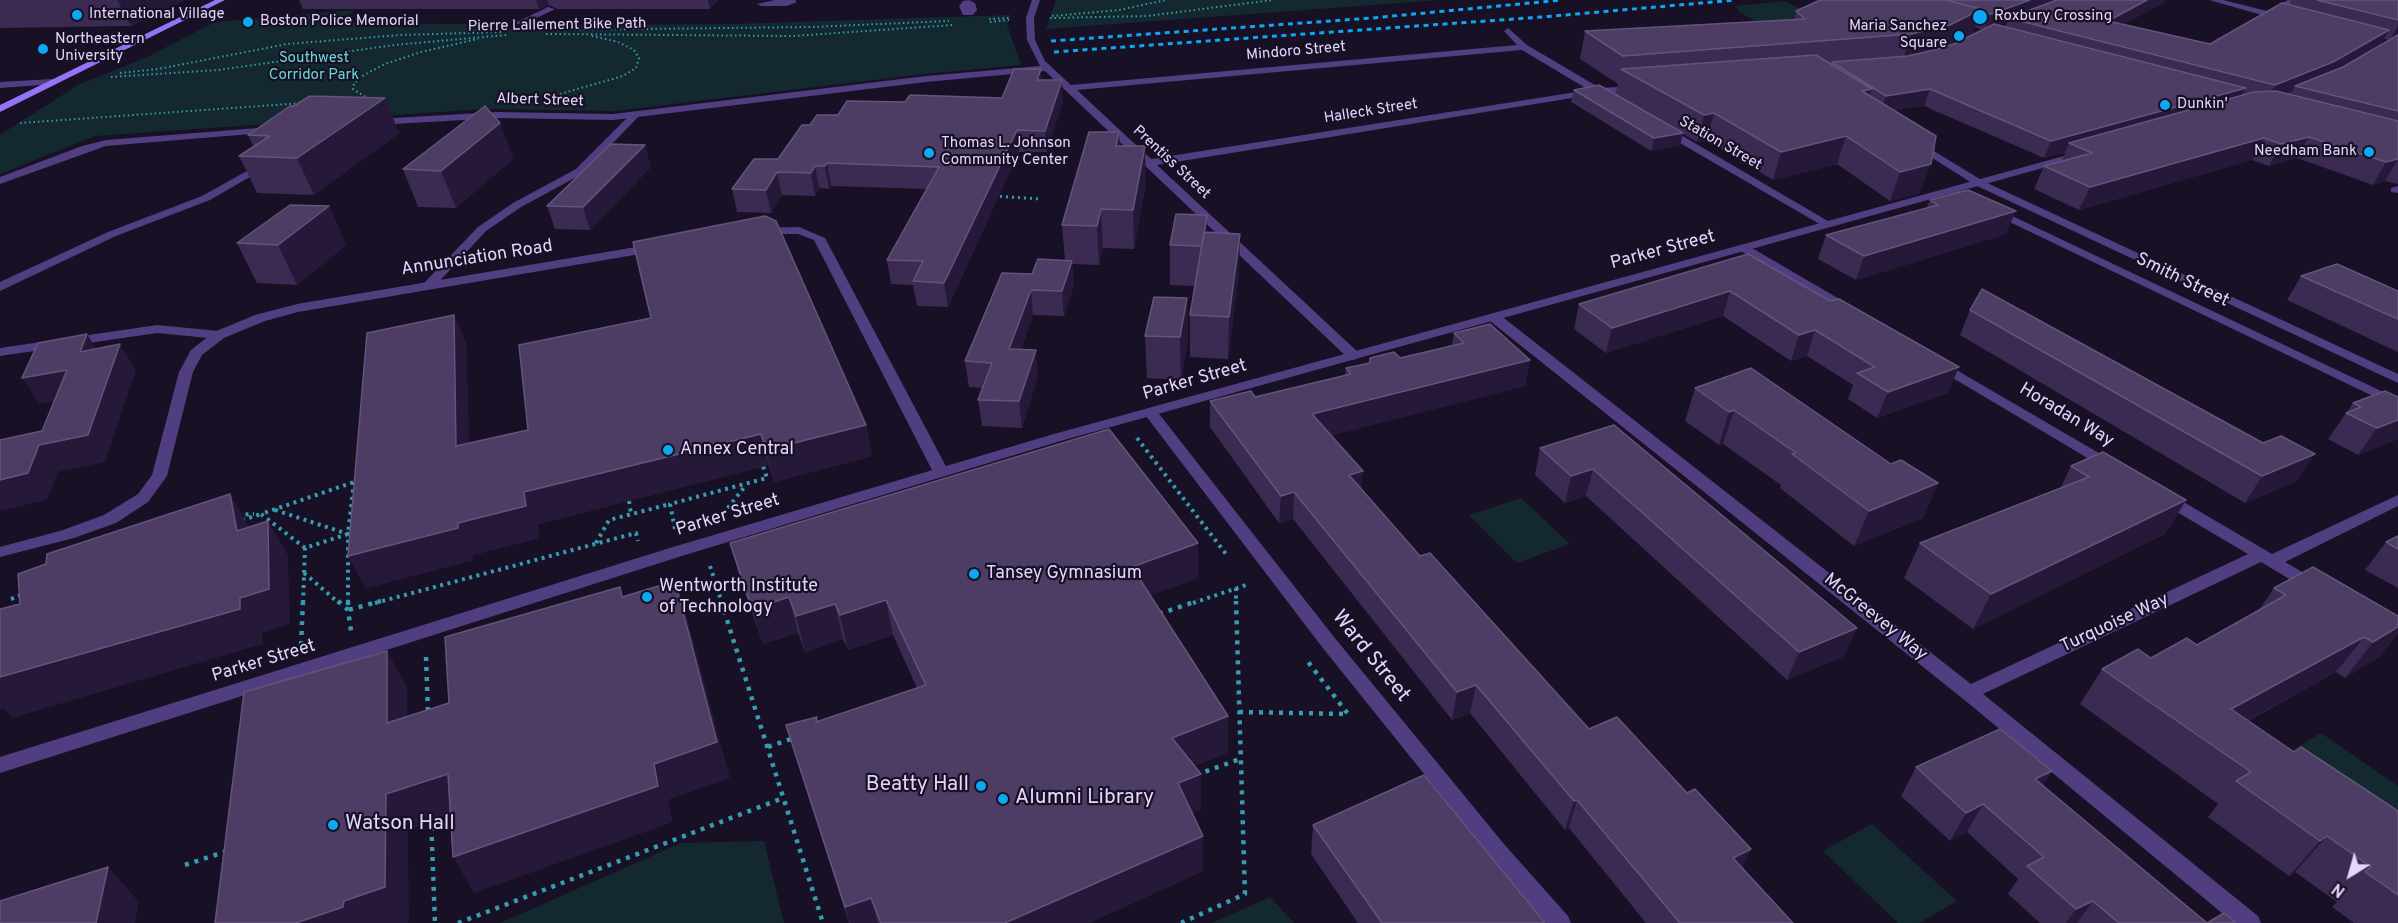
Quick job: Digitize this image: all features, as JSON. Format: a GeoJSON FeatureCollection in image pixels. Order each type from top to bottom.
{"type":"FeatureCollection","features":[{"type":"Feature","properties":{"kind":"main road"},"geometry":{"type":"LineString","coordinates":[[0,109],[221,0]]}},
{"type":"Feature","properties":{"kind":"street","name":"Prentiss Street"},"geometry":{"type":"LineString","coordinates":[[1036,0],[1030,18],[1031,40],[1036,56],[1354,356]]}},
{"type":"Feature","properties":{"kind":"street"},"geometry":{"type":"LineString","coordinates":[[2213,0],[2291,20]]}},
{"type":"Feature","properties":{"kind":"street"},"geometry":{"type":"LineString","coordinates":[[2268,14],[2294,0]]}},
{"type":"Feature","properties":{"kind":"street"},"geometry":{"type":"LineString","coordinates":[[519,23],[551,9]]}},
{"type":"Feature","properties":{"kind":"street"},"geometry":{"type":"LineString","coordinates":[[1508,31],[1524,46],[1619,103]]}},
{"type":"Feature","properties":{"kind":"street","name":"Mindoro Street"},"geometry":{"type":"LineString","coordinates":[[1070,88],[1524,46]]}},
{"type":"Feature","properties":{"kind":"street","name":"Albert Street"},"geometry":{"type":"LineString","coordinates":[[360,123],[498,115],[593,118],[635,115],[926,79],[1048,68]]}},
{"type":"Feature","properties":{"kind":"street"},"geometry":{"type":"LineString","coordinates":[[0,85],[52,82]]}},
{"type":"Feature","properties":{"kind":"street","name":"Halleck Street"},"geometry":{"type":"LineString","coordinates":[[1148,162],[1599,91],[1646,88]]}},
{"type":"Feature","properties":{"kind":"street"},"geometry":{"type":"LineString","coordinates":[[430,284],[482,230],[517,205],[580,171],[635,115]]}},
{"type":"Feature","properties":{"kind":"street","name":"Station Street"},"geometry":{"type":"LineString","coordinates":[[1659,126],[1827,225]]}},
{"type":"Feature","properties":{"kind":"street"},"geometry":{"type":"LineString","coordinates":[[0,181],[68,154],[106,143],[281,129]]}},
{"type":"Feature","properties":{"kind":"street","name":"Smith Street"},"geometry":{"type":"LineString","coordinates":[[1902,134],[1979,183],[2398,379]]}},
{"type":"Feature","properties":{"kind":"street","name":"Parker Street"},"geometry":{"type":"LineString","coordinates":[[0,765],[679,551],[941,472],[2091,151]]}},
{"type":"Feature","properties":{"kind":"street"},"geometry":{"type":"LineString","coordinates":[[0,287],[102,238],[206,198],[277,155]]}},
{"type":"Feature","properties":{"kind":"street","name":"Smith Street"},"geometry":{"type":"LineString","coordinates":[[1951,190],[2398,404]]}},
{"type":"Feature","properties":{"kind":"street"},"geometry":{"type":"LineString","coordinates":[[746,233],[799,230],[819,238],[941,472]]}},
{"type":"Feature","properties":{"kind":"street","name":"Annunciation Road"},"geometry":{"type":"LineString","coordinates":[[0,552],[68,534],[110,519],[143,498],[159,476],[186,372],[196,352],[219,335],[260,318],[297,308],[666,246]]}},
{"type":"Feature","properties":{"kind":"street"},"geometry":{"type":"LineString","coordinates":[[1744,248],[1865,320]]}},
{"type":"Feature","properties":{"kind":"street","name":"McGreevey Way"},"geometry":{"type":"LineString","coordinates":[[1495,318],[1969,693],[2250,923]]}},
{"type":"Feature","properties":{"kind":"street"},"geometry":{"type":"LineString","coordinates":[[0,352],[157,329],[219,335]]}},
{"type":"Feature","properties":{"kind":"street","name":"Horadan Way"},"geometry":{"type":"LineString","coordinates":[[1924,355],[2123,473]]}},
{"type":"Feature","properties":{"kind":"street","name":"Ward Street"},"geometry":{"type":"LineString","coordinates":[[1151,413],[1328,642],[1497,850],[1560,923]]}},
{"type":"Feature","properties":{"kind":"street"},"geometry":{"type":"LineString","coordinates":[[2152,490],[2323,591]]}},
{"type":"Feature","properties":{"kind":"street","name":"Turquoise Way"},"geometry":{"type":"LineString","coordinates":[[1969,693],[2398,500]]}},
{"type":"Feature","properties":{"kind":"path"},"geometry":{"type":"LineString","coordinates":[[1053,15],[1112,10],[1166,0]]}},
{"type":"Feature","properties":{"kind":"path"},"geometry":{"type":"LineString","coordinates":[[1046,18],[1147,16],[1273,0]]}},
{"type":"Feature","properties":{"kind":"path"},"geometry":{"type":"LineString","coordinates":[[981,21],[1011,19]]}},
{"type":"Feature","properties":{"kind":"path"},"geometry":{"type":"LineString","coordinates":[[543,30],[811,27],[958,21]]}},
{"type":"Feature","properties":{"kind":"path","name":"Pierre Lallement Bike Path"},"geometry":{"type":"LineString","coordinates":[[538,34],[793,36],[960,25]]}},
{"type":"Feature","properties":{"kind":"path","name":"Pierre Lallement Bike Path"},"geometry":{"type":"LineString","coordinates":[[510,33],[490,36],[394,45],[236,68],[124,77],[106,75],[158,69],[294,44],[400,35],[510,33]]}},
{"type":"Feature","properties":{"kind":"path"},"geometry":{"type":"LineString","coordinates":[[558,95],[623,76],[636,68],[639,58],[634,50],[618,42],[572,34]]}},
{"type":"Feature","properties":{"kind":"path"},"geometry":{"type":"LineString","coordinates":[[376,103],[353,89],[354,82],[385,64],[421,52],[490,36]]}},
{"type":"Feature","properties":{"kind":"path"},"geometry":{"type":"LineString","coordinates":[[356,99],[367,99]]}},
{"type":"Feature","properties":{"kind":"path"},"geometry":{"type":"LineString","coordinates":[[19,123],[309,103]]}},
{"type":"Feature","properties":{"kind":"path"},"geometry":{"type":"LineString","coordinates":[[987,196],[1041,199]]}},
{"type":"Feature","properties":{"kind":"path"},"geometry":{"type":"LineString","coordinates":[[1137,438],[1228,556]]}},
{"type":"Feature","properties":{"kind":"path"},"geometry":{"type":"LineString","coordinates":[[596,544],[609,520],[767,478],[759,456]]}},
{"type":"Feature","properties":{"kind":"path"},"geometry":{"type":"LineString","coordinates":[[239,521],[354,482],[348,534],[348,610],[351,631]]}},
{"type":"Feature","properties":{"kind":"path"},"geometry":{"type":"LineString","coordinates":[[718,519],[747,483]]}},
{"type":"Feature","properties":{"kind":"path"},"geometry":{"type":"LineString","coordinates":[[629,501],[631,514]]}},
{"type":"Feature","properties":{"kind":"path"},"geometry":{"type":"LineString","coordinates":[[670,504],[676,532]]}},
{"type":"Feature","properties":{"kind":"path"},"geometry":{"type":"LineString","coordinates":[[275,510],[348,534]]}},
{"type":"Feature","properties":{"kind":"path"},"geometry":{"type":"LineString","coordinates":[[228,516],[261,514],[305,548]]}},
{"type":"Feature","properties":{"kind":"path"},"geometry":{"type":"LineString","coordinates":[[348,610],[636,533],[639,543]]}},
{"type":"Feature","properties":{"kind":"path"},"geometry":{"type":"LineString","coordinates":[[305,548],[348,534]]}},
{"type":"Feature","properties":{"kind":"path"},"geometry":{"type":"LineString","coordinates":[[301,646],[305,548]]}},
{"type":"Feature","properties":{"kind":"path"},"geometry":{"type":"LineString","coordinates":[[710,566],[823,923]]}},
{"type":"Feature","properties":{"kind":"path"},"geometry":{"type":"LineString","coordinates":[[304,572],[348,610]]}},
{"type":"Feature","properties":{"kind":"path"},"geometry":{"type":"LineString","coordinates":[[1242,575],[1256,593]]}},
{"type":"Feature","properties":{"kind":"path"},"geometry":{"type":"LineString","coordinates":[[1158,615],[1249,584]]}},
{"type":"Feature","properties":{"kind":"path"},"geometry":{"type":"LineString","coordinates":[[1181,923],[1245,894],[1236,588]]}},
{"type":"Feature","properties":{"kind":"path"},"geometry":{"type":"LineString","coordinates":[[10,599],[32,591]]}},
{"type":"Feature","properties":{"kind":"path"},"geometry":{"type":"LineString","coordinates":[[1239,712],[1348,714],[1298,649]]}},
{"type":"Feature","properties":{"kind":"path"},"geometry":{"type":"LineString","coordinates":[[426,657],[428,727]]}},
{"type":"Feature","properties":{"kind":"path"},"geometry":{"type":"LineString","coordinates":[[768,747],[801,735]]}},
{"type":"Feature","properties":{"kind":"path"},"geometry":{"type":"LineString","coordinates":[[1190,777],[1240,759]]}},
{"type":"Feature","properties":{"kind":"path"},"geometry":{"type":"LineString","coordinates":[[458,923],[783,798]]}},
{"type":"Feature","properties":{"kind":"path"},"geometry":{"type":"LineString","coordinates":[[431,807],[435,923]]}},
{"type":"Feature","properties":{"kind":"path"},"geometry":{"type":"LineString","coordinates":[[185,865],[229,850]]}},
{"type":"Feature","properties":{"kind":"green space"},"geometry":{"type":"Polygon","coordinates":[[[1056,0],[1441,0],[1046,29],[1056,0]]]}},
{"type":"Feature","properties":{"kind":"green space"},"geometry":{"type":"Polygon","coordinates":[[[1785,1],[1808,13],[1796,25],[1767,28],[1739,12],[1736,6],[1785,1]]]}},
{"type":"Feature","properties":{"kind":"green space","name":"Southwest Corridor Park"},"geometry":{"type":"Polygon","coordinates":[[[353,10],[346,23],[474,24],[516,30],[553,25],[733,24],[1011,15],[1007,25],[1021,65],[924,74],[615,111],[484,109],[95,136],[0,174],[0,135],[78,85],[147,57],[215,22],[353,10]]]}},
{"type":"Feature","properties":{"kind":"green space"},"geometry":{"type":"Polygon","coordinates":[[[1521,498],[1570,544],[1517,563],[1469,515],[1521,498]]]}},
{"type":"Feature","properties":{"kind":"green space"},"geometry":{"type":"Polygon","coordinates":[[[2321,733],[2398,786],[2398,818],[2287,753],[2321,733]]]}},
{"type":"Feature","properties":{"kind":"green space"},"geometry":{"type":"Polygon","coordinates":[[[1872,824],[1957,901],[1919,923],[1898,923],[1823,851],[1872,824]]]}},
{"type":"Feature","properties":{"kind":"green space"},"geometry":{"type":"Polygon","coordinates":[[[764,841],[784,923],[500,923],[681,843],[764,841]]]}},
{"type":"Feature","properties":{"kind":"green space"},"geometry":{"type":"Polygon","coordinates":[[[1270,897],[1294,923],[1212,923],[1270,897]]]}},
{"type":"Feature","properties":{"kind":"building"},"geometry":{"type":"Polygon","coordinates":[[[1820,0],[1946,0],[1981,9],[1950,25],[1911,34],[1623,56],[1585,31],[1805,19],[1796,11],[1820,0]]]}},
{"type":"Feature","properties":{"kind":"building"},"geometry":{"type":"Polygon","coordinates":[[[1946,0],[2030,0],[1991,14],[1980,11],[1981,9],[1946,0]]]}},
{"type":"Feature","properties":{"kind":"building"},"geometry":{"type":"Polygon","coordinates":[[[2057,0],[2147,0],[2108,21],[2210,44],[2282,3],[2389,30],[2333,62],[2275,85],[2008,18],[2057,0]]]}},
{"type":"Feature","properties":{"kind":"building"},"geometry":{"type":"Polygon","coordinates":[[[2317,0],[2398,0],[2398,20],[2317,0]]]}},
{"type":"Feature","properties":{"kind":"building"},"geometry":{"type":"Polygon","coordinates":[[[1994,24],[2246,88],[2051,141],[1930,89],[1886,96],[1832,62],[1908,56],[1934,50],[1954,44],[1994,24]]]}},
{"type":"Feature","properties":{"kind":"building"},"geometry":{"type":"Polygon","coordinates":[[[2398,35],[2398,111],[2295,86],[2343,67],[2398,35]]]}},
{"type":"Feature","properties":{"kind":"building"},"geometry":{"type":"Polygon","coordinates":[[[1816,55],[1872,89],[1862,91],[1936,136],[1931,164],[1900,172],[1846,136],[1781,152],[1714,113],[1704,115],[1621,69],[1816,55]]]}},
{"type":"Feature","properties":{"kind":"building"},"geometry":{"type":"Polygon","coordinates":[[[1014,69],[1041,69],[1037,80],[1062,80],[1045,131],[1017,130],[944,283],[913,281],[923,261],[887,260],[939,167],[827,163],[825,166],[815,166],[811,173],[777,172],[766,190],[732,189],[754,159],[778,159],[802,125],[810,125],[817,115],[838,115],[847,101],[905,102],[910,95],[1002,98],[1014,69]]]}},
{"type":"Feature","properties":{"kind":"building"},"geometry":{"type":"Polygon","coordinates":[[[1599,85],[1683,133],[1654,138],[1574,90],[1599,85]]]}},
{"type":"Feature","properties":{"kind":"building"},"geometry":{"type":"Polygon","coordinates":[[[2276,91],[2398,121],[2398,159],[2386,162],[2309,137],[2281,144],[2264,138],[2090,187],[2044,166],[2092,153],[2069,143],[2254,92],[2276,91]]]}},
{"type":"Feature","properties":{"kind":"building"},"geometry":{"type":"Polygon","coordinates":[[[310,96],[385,98],[297,158],[239,156],[270,136],[248,135],[290,106],[310,96]]]}},
{"type":"Feature","properties":{"kind":"building"},"geometry":{"type":"Polygon","coordinates":[[[485,106],[500,123],[441,171],[403,169],[485,106]]]}},
{"type":"Feature","properties":{"kind":"building"},"geometry":{"type":"Polygon","coordinates":[[[1089,132],[1119,132],[1116,146],[1145,146],[1133,210],[1101,209],[1097,226],[1062,225],[1089,132]]]}},
{"type":"Feature","properties":{"kind":"building"},"geometry":{"type":"Polygon","coordinates":[[[611,144],[645,145],[583,207],[547,206],[611,144]]]}},
{"type":"Feature","properties":{"kind":"building"},"geometry":{"type":"Polygon","coordinates":[[[1968,190],[2016,211],[1864,256],[1826,235],[1938,205],[1930,200],[1968,190]]]}},
{"type":"Feature","properties":{"kind":"building"},"geometry":{"type":"Polygon","coordinates":[[[290,205],[329,206],[278,245],[237,243],[290,205]]]}},
{"type":"Feature","properties":{"kind":"building"},"geometry":{"type":"Polygon","coordinates":[[[1176,214],[1207,215],[1202,246],[1170,245],[1176,214]]]}},
{"type":"Feature","properties":{"kind":"building"},"geometry":{"type":"Polygon","coordinates":[[[765,216],[776,221],[866,425],[766,450],[761,434],[524,492],[526,506],[458,523],[458,528],[348,556],[367,333],[454,315],[456,446],[528,430],[519,345],[651,318],[633,242],[765,216]]]}},
{"type":"Feature","properties":{"kind":"building"},"geometry":{"type":"Polygon","coordinates":[[[1204,232],[1240,234],[1229,317],[1190,315],[1204,232]]]}},
{"type":"Feature","properties":{"kind":"building"},"geometry":{"type":"Polygon","coordinates":[[[1748,254],[1830,301],[1839,299],[1959,367],[1888,392],[1857,373],[1875,367],[1815,330],[1799,335],[1730,291],[1612,328],[1579,304],[1748,254]]]}},
{"type":"Feature","properties":{"kind":"building"},"geometry":{"type":"Polygon","coordinates":[[[1038,259],[1072,261],[1062,291],[1031,290],[1009,349],[1036,350],[1019,401],[978,400],[992,363],[965,361],[1002,273],[1032,274],[1038,259]]]}},
{"type":"Feature","properties":{"kind":"building"},"geometry":{"type":"Polygon","coordinates":[[[2337,264],[2398,291],[2398,319],[2301,276],[2337,264]]]}},
{"type":"Feature","properties":{"kind":"building"},"geometry":{"type":"Polygon","coordinates":[[[1982,289],[2263,443],[2281,436],[2315,454],[2262,476],[1970,310],[1982,289]]]}},
{"type":"Feature","properties":{"kind":"building"},"geometry":{"type":"Polygon","coordinates":[[[1154,297],[1187,298],[1180,337],[1145,336],[1154,297]]]}},
{"type":"Feature","properties":{"kind":"building"},"geometry":{"type":"Polygon","coordinates":[[[1490,324],[1530,360],[1312,414],[1363,471],[1349,475],[1420,556],[1430,553],[1589,729],[1617,717],[1687,793],[1695,789],[1751,849],[1733,858],[1793,923],[1680,923],[1577,800],[1574,801],[1476,685],[1457,692],[1294,492],[1281,496],[1210,401],[1251,391],[1255,397],[1351,374],[1346,368],[1370,363],[1370,358],[1394,352],[1400,358],[1464,343],[1454,333],[1490,324]]]}},
{"type":"Feature","properties":{"kind":"building"},"geometry":{"type":"Polygon","coordinates":[[[87,334],[80,352],[120,344],[88,435],[39,445],[28,473],[0,480],[0,440],[42,431],[67,370],[22,378],[38,343],[87,334]]]}},
{"type":"Feature","properties":{"kind":"building"},"geometry":{"type":"Polygon","coordinates":[[[1751,368],[1891,464],[1901,460],[1938,483],[1869,511],[1792,454],[1796,453],[1734,410],[1729,412],[1695,388],[1751,368]]]}},
{"type":"Feature","properties":{"kind":"building"},"geometry":{"type":"Polygon","coordinates":[[[2385,391],[2398,397],[2398,420],[2377,428],[2346,413],[2361,407],[2353,403],[2385,391]]]}},
{"type":"Feature","properties":{"kind":"building"},"geometry":{"type":"Polygon","coordinates":[[[1614,425],[1857,628],[1799,652],[1593,469],[1571,476],[1540,448],[1614,425]]]}},
{"type":"Feature","properties":{"kind":"building"},"geometry":{"type":"Polygon","coordinates":[[[1109,429],[1198,543],[1132,567],[1228,716],[1172,738],[1201,774],[1178,783],[1203,836],[1005,923],[881,923],[871,898],[845,907],[786,725],[817,717],[816,722],[926,685],[886,600],[840,615],[835,604],[796,616],[789,597],[752,609],[730,543],[1109,429]]]}},
{"type":"Feature","properties":{"kind":"building"},"geometry":{"type":"Polygon","coordinates":[[[2103,452],[2186,500],[1991,594],[1920,543],[2089,477],[2071,466],[2103,452]]]}},
{"type":"Feature","properties":{"kind":"building"},"geometry":{"type":"Polygon","coordinates":[[[230,494],[237,531],[268,521],[269,589],[240,598],[240,609],[0,677],[0,609],[20,604],[18,574],[46,564],[47,554],[230,494]]]}},
{"type":"Feature","properties":{"kind":"building"},"geometry":{"type":"Polygon","coordinates":[[[2398,536],[2398,549],[2386,542],[2398,536]]]}},
{"type":"Feature","properties":{"kind":"building"},"geometry":{"type":"Polygon","coordinates":[[[2313,567],[2398,616],[2398,627],[2373,642],[2364,637],[2231,709],[2294,752],[2301,747],[2398,811],[2398,895],[2365,872],[2371,867],[2327,836],[2320,841],[2236,781],[2251,772],[2102,669],[2138,649],[2151,658],[2187,638],[2197,645],[2286,595],[2274,588],[2313,567]]]}},
{"type":"Feature","properties":{"kind":"building"},"geometry":{"type":"Polygon","coordinates":[[[675,581],[717,742],[654,764],[658,786],[453,857],[448,774],[386,794],[385,887],[344,901],[343,907],[296,923],[215,923],[244,692],[387,651],[387,723],[449,703],[445,637],[620,587],[622,597],[675,581]]]}},
{"type":"Feature","properties":{"kind":"building"},"geometry":{"type":"Polygon","coordinates":[[[2000,729],[2052,771],[2035,779],[2207,923],[2119,923],[2093,901],[2076,909],[2027,866],[2044,857],[1983,804],[1966,813],[1916,767],[2000,729]]]}},
{"type":"Feature","properties":{"kind":"building"},"geometry":{"type":"Polygon","coordinates":[[[1424,775],[1545,923],[1382,923],[1313,825],[1424,775]]]}},
{"type":"Feature","properties":{"kind":"building"},"geometry":{"type":"Polygon","coordinates":[[[108,867],[96,923],[0,923],[0,901],[108,867]]]}},
{"type":"Feature","properties":{"kind":"building"},"geometry":{"type":"Polygon","coordinates":[[[2224,913],[2236,923],[2207,923],[2224,913]]]}},
{"type":"Feature","properties":{"kind":"railway"},"geometry":{"type":"LineString","coordinates":[[1051,41],[1372,18],[1562,0]]}},
{"type":"Feature","properties":{"kind":"railway"},"geometry":{"type":"LineString","coordinates":[[1054,52],[1542,17],[1736,0]]}},
{"type":"Feature","properties":{"kind":"place","name":"International Village"},"geometry":{"type":"Point","coordinates":[77,15]}},
{"type":"Feature","properties":{"kind":"place","name":"Roxbury Crossing"},"geometry":{"type":"Point","coordinates":[1980,17]}},
{"type":"Feature","properties":{"kind":"place","name":"Boston Police Memorial"},"geometry":{"type":"Point","coordinates":[248,22]}},
{"type":"Feature","properties":{"kind":"place","name":"Maria Sanchez Square"},"geometry":{"type":"Point","coordinates":[1959,36]}},
{"type":"Feature","properties":{"kind":"place","name":"Northeastern University"},"geometry":{"type":"Point","coordinates":[43,49]}},
{"type":"Feature","properties":{"kind":"place","name":"Dunkin'"},"geometry":{"type":"Point","coordinates":[2165,105]}},
{"type":"Feature","properties":{"kind":"place","name":"Needham Bank"},"geometry":{"type":"Point","coordinates":[2369,152]}},
{"type":"Feature","properties":{"kind":"place","name":"Thomas L. Johnson Community Center"},"geometry":{"type":"Point","coordinates":[929,153]}},
{"type":"Feature","properties":{"kind":"place","name":"Annex Central"},"geometry":{"type":"Point","coordinates":[668,450]}},
{"type":"Feature","properties":{"kind":"place","name":"Tansey Gymnasium"},"geometry":{"type":"Point","coordinates":[974,574]}},
{"type":"Feature","properties":{"kind":"place","name":"Wentworth Institute of Technology"},"geometry":{"type":"Point","coordinates":[647,597]}},
{"type":"Feature","properties":{"kind":"place","name":"Beatty Hall"},"geometry":{"type":"Point","coordinates":[981,786]}},
{"type":"Feature","properties":{"kind":"place","name":"Alumni Library"},"geometry":{"type":"Point","coordinates":[1003,799]}},
{"type":"Feature","properties":{"kind":"place","name":"Watson Hall"},"geometry":{"type":"Point","coordinates":[333,825]}}]}
